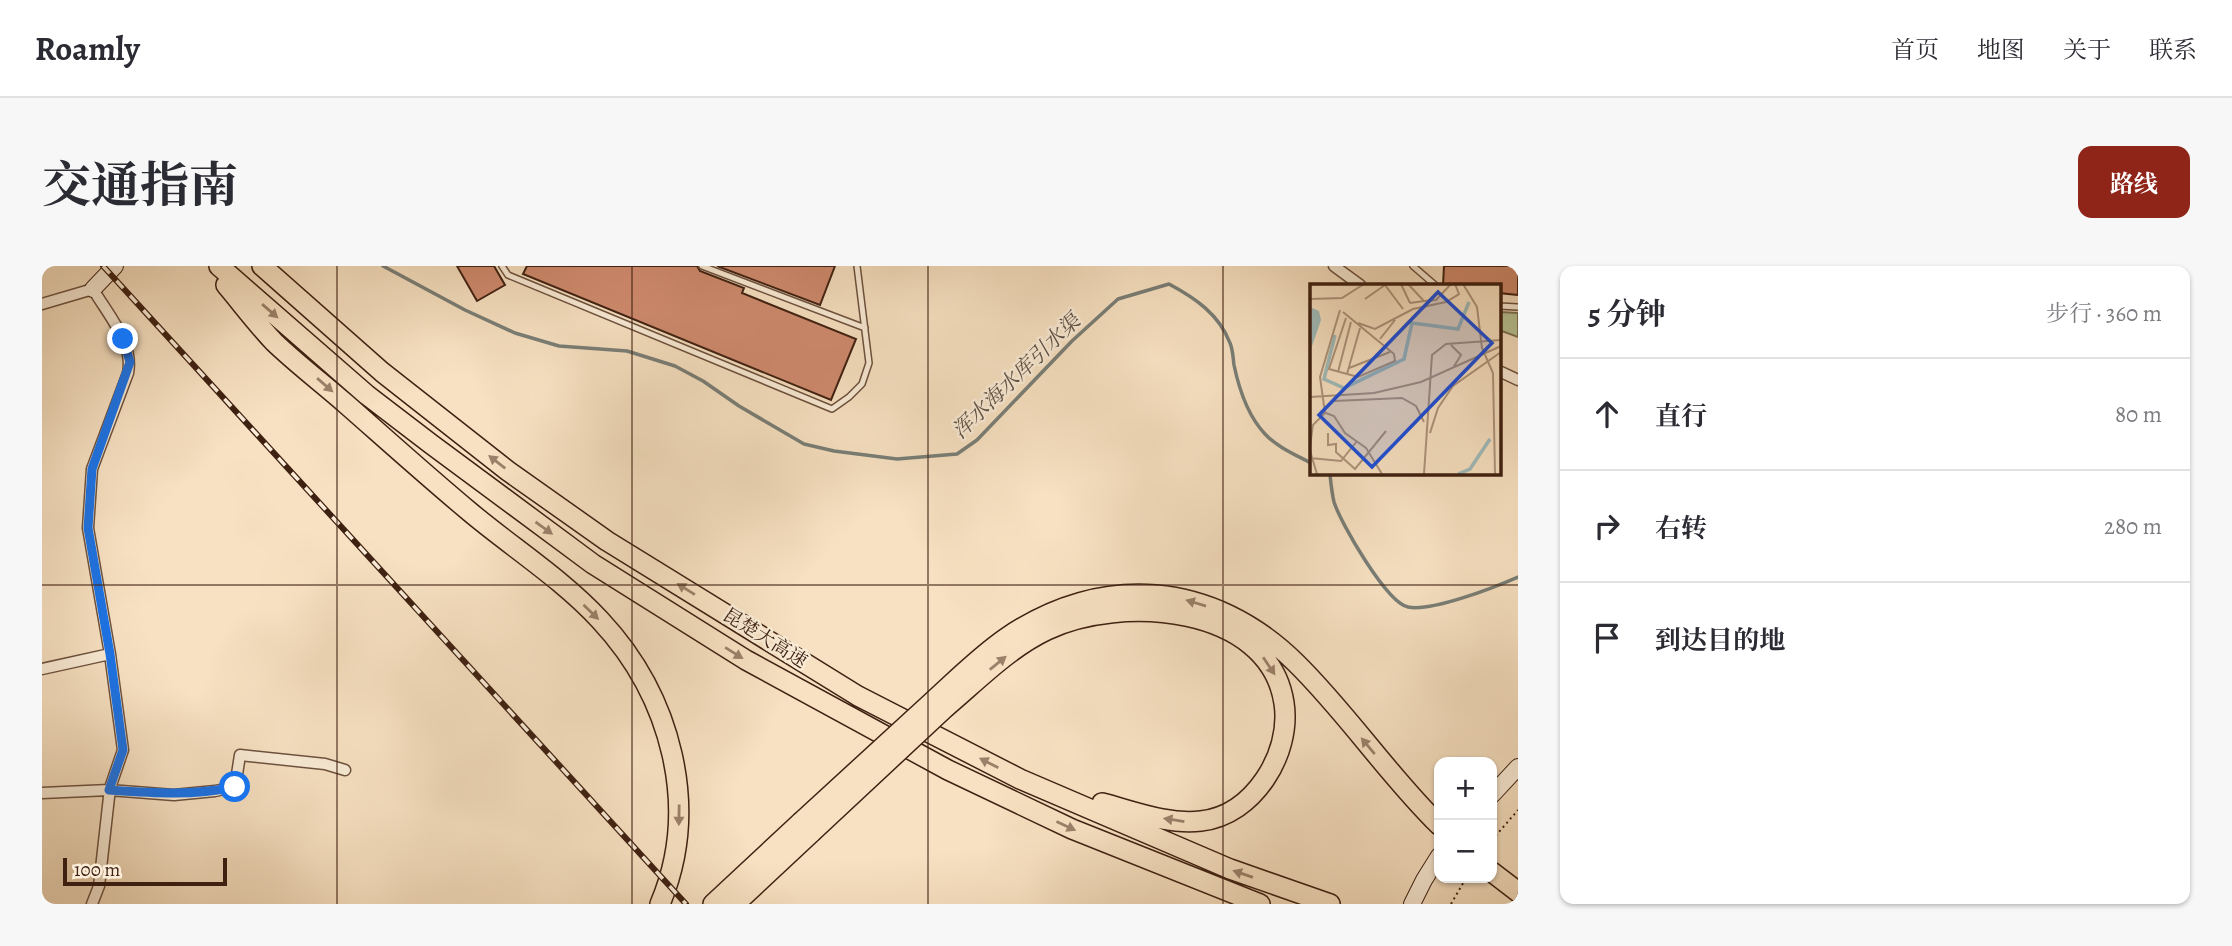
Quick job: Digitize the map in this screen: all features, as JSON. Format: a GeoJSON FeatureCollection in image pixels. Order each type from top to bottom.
{"type":"FeatureCollection","features":[{"type":"Feature","properties":{"kind":"highway"},"geometry":{"type":"LineString","coordinates":[[209,266],[274,341],[470,512],[576,598],[599,619],[626,653],[659,713],[674,757],[678,782],[679,834],[674,861],[660,904]]}},
{"type":"Feature","properties":{"kind":"highway","name":"昆楚大高速"},"geometry":{"type":"LineString","coordinates":[[219,266],[366,395],[442,452],[593,564],[746,660],[948,770],[1072,829],[1260,904]]}},
{"type":"Feature","properties":{"kind":"highway","name":"昆楚大高速"},"geometry":{"type":"LineString","coordinates":[[262,266],[382,372],[508,471],[607,541],[858,696],[1020,779],[1230,869],[1330,904]]}},
{"type":"Feature","properties":{"kind":"highway"},"geometry":{"type":"LineString","coordinates":[[713,904],[806,827],[940,704],[997,644],[1056,611],[1111,596],[1153,594],[1175,597],[1221,611],[1270,640],[1319,687],[1412,798],[1434,820]]}},
{"type":"Feature","properties":{"kind":"highway"},"geometry":{"type":"LineString","coordinates":[[940,704],[1038,635],[1077,618],[1116,611],[1163,612],[1217,626],[1250,644],[1266,661],[1278,680],[1285,721],[1275,762],[1251,797],[1216,818],[1174,821],[1020,779]]}},
{"type":"Feature","properties":{"kind":"highway"},"geometry":{"type":"LineString","coordinates":[[735,904],[806,827]]}},
{"type":"Feature","properties":{"kind":"main road"},"geometry":{"type":"LineString","coordinates":[[93,289],[115,266]]}},
{"type":"Feature","properties":{"kind":"main road"},"geometry":{"type":"LineString","coordinates":[[1497,789],[1518,767]]}},
{"type":"Feature","properties":{"kind":"main road"},"geometry":{"type":"LineString","coordinates":[[1412,904],[1434,865]]}},
{"type":"Feature","properties":{"kind":"street"},"geometry":{"type":"LineString","coordinates":[[1334,266],[1359,284]]}},
{"type":"Feature","properties":{"kind":"street"},"geometry":{"type":"LineString","coordinates":[[42,304],[93,289],[123,339],[130,362],[92,469],[88,528],[110,654],[123,750],[109,790],[99,886],[92,904]]}},
{"type":"Feature","properties":{"kind":"street"},"geometry":{"type":"LineString","coordinates":[[1500,371],[1518,380]]}},
{"type":"Feature","properties":{"kind":"street"},"geometry":{"type":"LineString","coordinates":[[42,669],[110,654]]}},
{"type":"Feature","properties":{"kind":"street"},"geometry":{"type":"LineString","coordinates":[[42,793],[109,790],[174,795],[215,791],[235,787],[240,755],[325,764],[345,770]]}},
{"type":"Feature","properties":{"kind":"lane"},"geometry":{"type":"LineString","coordinates":[[502,266],[508,275],[832,409],[862,384],[869,363],[857,266]]}},
{"type":"Feature","properties":{"kind":"lane"},"geometry":{"type":"LineString","coordinates":[[702,266],[865,328]]}},
{"type":"Feature","properties":{"kind":"lane"},"geometry":{"type":"LineString","coordinates":[[1413,266],[1434,284]]}},
{"type":"Feature","properties":{"kind":"lane"},"geometry":{"type":"LineString","coordinates":[[1500,306],[1518,307]]}},
{"type":"Feature","properties":{"kind":"path"},"geometry":{"type":"LineString","coordinates":[[1497,834],[1518,810]]}},
{"type":"Feature","properties":{"kind":"path"},"geometry":{"type":"LineString","coordinates":[[1451,904],[1463,883]]}},
{"type":"Feature","properties":{"kind":"green space"},"geometry":{"type":"Polygon","coordinates":[[[1500,312],[1518,313],[1518,337],[1500,330],[1500,312]]]}},
{"type":"Feature","properties":{"kind":"building"},"geometry":{"type":"Polygon","coordinates":[[[457,266],[494,266],[505,285],[477,301],[457,266]]]}},
{"type":"Feature","properties":{"kind":"building"},"geometry":{"type":"Polygon","coordinates":[[[527,266],[697,266],[700,271],[744,288],[742,293],[856,339],[831,400],[523,274],[527,266]]]}},
{"type":"Feature","properties":{"kind":"building"},"geometry":{"type":"Polygon","coordinates":[[[717,266],[835,266],[820,305],[717,266]]]}},
{"type":"Feature","properties":{"kind":"building"},"geometry":{"type":"Polygon","coordinates":[[[1444,266],[1518,266],[1518,295],[1500,293],[1500,284],[1443,284],[1444,266]]]}},
{"type":"Feature","properties":{"kind":"waterway","name":"浑水海水库引水渠"},"geometry":{"type":"LineString","coordinates":[[383,266],[465,310],[515,333],[559,346],[627,351],[675,366],[804,444],[834,451],[897,459],[957,454],[977,440],[1072,341],[1118,299],[1169,284],[1205,308],[1225,333],[1232,348],[1242,393],[1259,427],[1275,443],[1310,462]]}},
{"type":"Feature","properties":{"kind":"waterway","name":"浑水海水库引水渠"},"geometry":{"type":"LineString","coordinates":[[1329,474],[1338,513],[1366,561],[1389,592],[1408,607],[1432,606],[1463,598],[1518,577]]}},
{"type":"Feature","properties":{"kind":"railway"},"geometry":{"type":"LineString","coordinates":[[103,266],[686,904]]}},
{"type":"Feature","properties":{"kind":"route"},"geometry":{"type":"LineString","coordinates":[[123,339],[129,352],[128,373],[92,469],[88,528],[110,654],[123,750],[109,790],[174,795],[235,787]]}}]}
